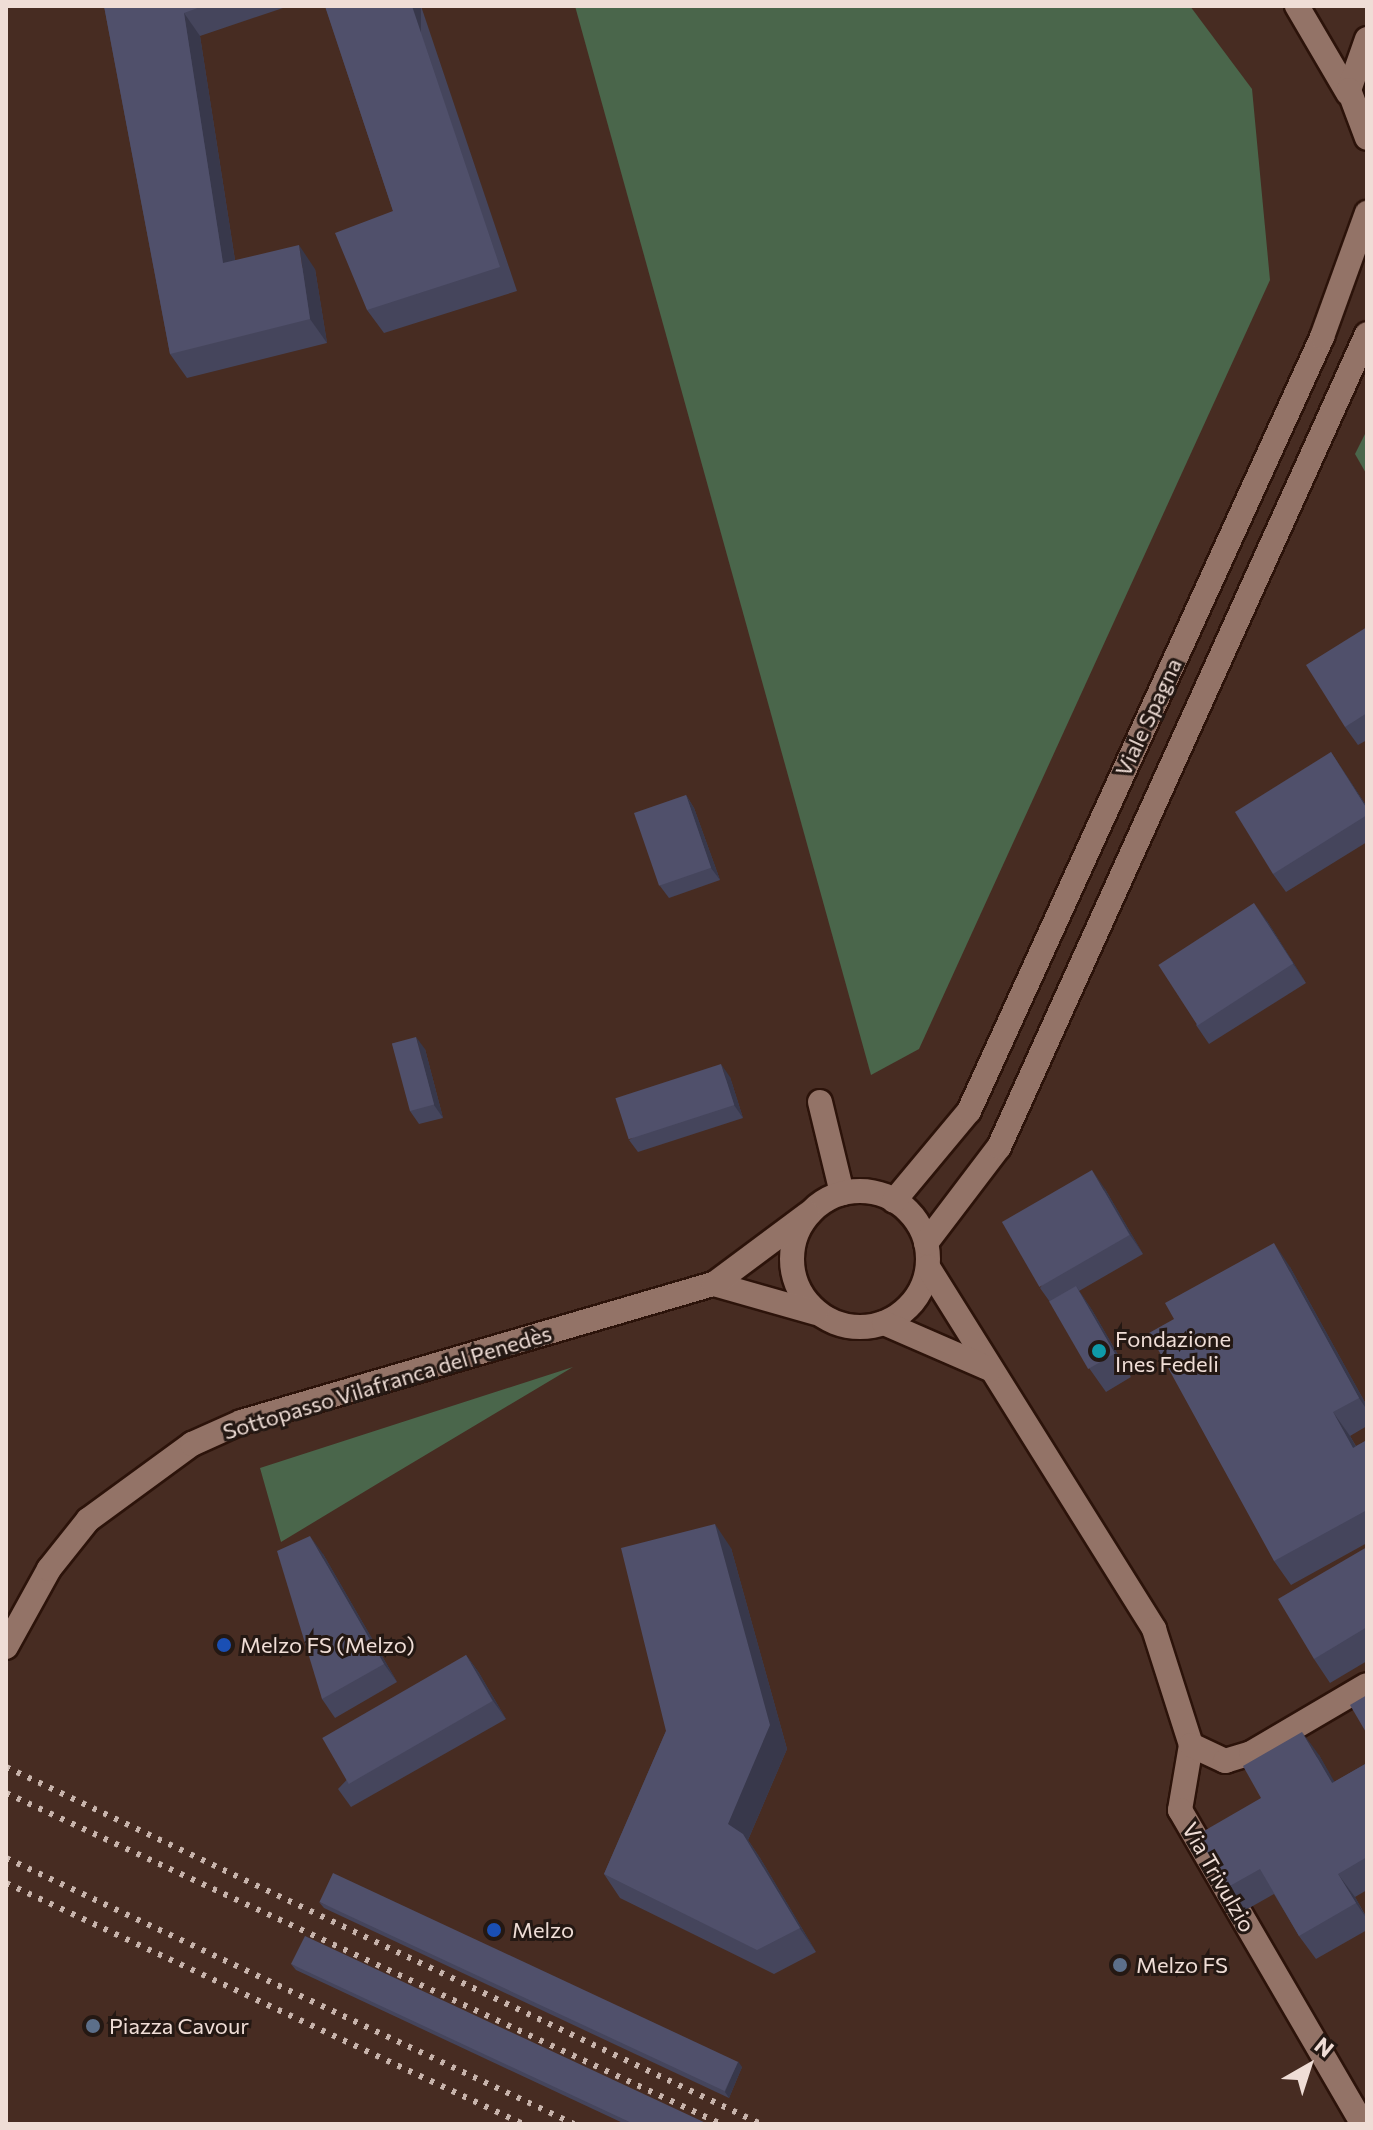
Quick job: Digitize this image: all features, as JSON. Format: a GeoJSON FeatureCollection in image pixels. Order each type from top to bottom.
{"type":"FeatureCollection","features":[{"type":"Feature","properties":{"kind":"street"},"geometry":{"type":"LineString","coordinates":[[1297,6],[1326,45],[1365,138]]}},
{"type":"Feature","properties":{"kind":"street"},"geometry":{"type":"LineString","coordinates":[[1350,98],[1352,67],[1367,39]]}},
{"type":"Feature","properties":{"kind":"street","name":"Viale Spagna"},"geometry":{"type":"LineString","coordinates":[[894,1201],[969,1111],[1322,337],[1367,213]]}},
{"type":"Feature","properties":{"kind":"street","name":"Viale Spagna"},"geometry":{"type":"LineString","coordinates":[[927,1255],[999,1147],[1367,334]]}},
{"type":"Feature","properties":{"kind":"street"},"geometry":{"type":"LineString","coordinates":[[820,1102],[842,1193]]}},
{"type":"Feature","properties":{"kind":"street"},"geometry":{"type":"LineString","coordinates":[[819,1314],[800,1293],[792,1266],[794,1239],[808,1214],[842,1193],[894,1201],[927,1255],[921,1291],[884,1323]]}},
{"type":"Feature","properties":{"kind":"street","name":"Sottopasso Vilafranca del Penedès"},"geometry":{"type":"LineString","coordinates":[[6,1647],[49,1569],[88,1520],[192,1444],[241,1422],[714,1284],[808,1214]]}},
{"type":"Feature","properties":{"kind":"street","name":"Via Trivulzio"},"geometry":{"type":"LineString","coordinates":[[927,1255],[990,1369],[1154,1629],[1191,1745],[1180,1810],[1363,2124]]}},
{"type":"Feature","properties":{"kind":"street"},"geometry":{"type":"LineString","coordinates":[[714,1284],[819,1314],[839,1325],[884,1323],[990,1369]]}},
{"type":"Feature","properties":{"kind":"street"},"geometry":{"type":"LineString","coordinates":[[1191,1745],[1225,1761],[1251,1753],[1367,1685]]}},
{"type":"Feature","properties":{"kind":"green space"},"geometry":{"type":"Polygon","coordinates":[[[575,6],[1190,6],[1252,89],[1270,280],[919,1049],[871,1075],[575,6]]]}},
{"type":"Feature","properties":{"kind":"green space"},"geometry":{"type":"Polygon","coordinates":[[[1367,430],[1367,475],[1355,454],[1367,430]]]}},
{"type":"Feature","properties":{"kind":"green space"},"geometry":{"type":"Polygon","coordinates":[[[573,1367],[382,1481],[281,1542],[260,1468],[573,1367]]]}},
{"type":"Feature","properties":{"kind":"building"},"geometry":{"type":"Polygon","coordinates":[[[104,6],[203,6],[184,13],[223,263],[299,245],[310,319],[170,354],[104,6]]]}},
{"type":"Feature","properties":{"kind":"building"},"geometry":{"type":"Polygon","coordinates":[[[325,6],[412,6],[500,267],[367,310],[335,233],[393,211],[325,6]]]}},
{"type":"Feature","properties":{"kind":"building"},"geometry":{"type":"Polygon","coordinates":[[[1367,627],[1367,713],[1345,727],[1306,665],[1367,627]]]}},
{"type":"Feature","properties":{"kind":"building"},"geometry":{"type":"Polygon","coordinates":[[[1331,752],[1367,809],[1367,815],[1273,874],[1235,812],[1331,752]]]}},
{"type":"Feature","properties":{"kind":"building"},"geometry":{"type":"Polygon","coordinates":[[[686,795],[711,868],[659,886],[634,813],[686,795]]]}},
{"type":"Feature","properties":{"kind":"building"},"geometry":{"type":"Polygon","coordinates":[[[1254,903],[1293,963],[1198,1025],[1158,965],[1254,903]]]}},
{"type":"Feature","properties":{"kind":"building"},"geometry":{"type":"Polygon","coordinates":[[[416,1037],[434,1105],[410,1111],[392,1043],[416,1037]]]}},
{"type":"Feature","properties":{"kind":"building"},"geometry":{"type":"Polygon","coordinates":[[[721,1064],[734,1105],[629,1139],[615,1098],[721,1064]]]}},
{"type":"Feature","properties":{"kind":"building"},"geometry":{"type":"Polygon","coordinates":[[[1092,1170],[1130,1235],[1039,1287],[1002,1222],[1092,1170]]]}},
{"type":"Feature","properties":{"kind":"building"},"geometry":{"type":"Polygon","coordinates":[[[1274,1243],[1359,1398],[1333,1412],[1353,1448],[1367,1440],[1367,1510],[1274,1561],[1149,1333],[1174,1319],[1165,1303],[1274,1243]]]}},
{"type":"Feature","properties":{"kind":"building"},"geometry":{"type":"Polygon","coordinates":[[[1076,1286],[1115,1354],[1088,1369],[1049,1302],[1076,1286]]]}},
{"type":"Feature","properties":{"kind":"building"},"geometry":{"type":"Polygon","coordinates":[[[715,1524],[770,1725],[728,1824],[743,1834],[800,1928],[757,1950],[604,1874],[666,1731],[621,1548],[715,1524]]]}},
{"type":"Feature","properties":{"kind":"building"},"geometry":{"type":"Polygon","coordinates":[[[310,1536],[384,1664],[322,1699],[277,1551],[310,1536]]]}},
{"type":"Feature","properties":{"kind":"building"},"geometry":{"type":"Polygon","coordinates":[[[1367,1547],[1367,1627],[1314,1659],[1278,1599],[1367,1547]]]}},
{"type":"Feature","properties":{"kind":"building"},"geometry":{"type":"Polygon","coordinates":[[[466,1655],[492,1701],[349,1784],[322,1738],[466,1655]]]}},
{"type":"Feature","properties":{"kind":"building"},"geometry":{"type":"Polygon","coordinates":[[[1367,1695],[1367,1734],[1350,1705],[1367,1695]]]}},
{"type":"Feature","properties":{"kind":"building"},"geometry":{"type":"Polygon","coordinates":[[[1302,1732],[1332,1783],[1367,1763],[1367,1857],[1338,1874],[1356,1903],[1299,1936],[1260,1869],[1228,1887],[1197,1835],[1261,1798],[1243,1766],[1302,1732]]]}},
{"type":"Feature","properties":{"kind":"building"},"geometry":{"type":"Polygon","coordinates":[[[333,1873],[738,2062],[725,2091],[319,1902],[333,1873]]]}},
{"type":"Feature","properties":{"kind":"building"},"geometry":{"type":"Polygon","coordinates":[[[305,1936],[708,2124],[634,2124],[291,1964],[305,1936]]]}},
{"type":"Feature","properties":{"kind":"railway"},"geometry":{"type":"LineString","coordinates":[[6,1767],[761,2124]]}},
{"type":"Feature","properties":{"kind":"railway"},"geometry":{"type":"LineString","coordinates":[[6,1793],[721,2124]]}},
{"type":"Feature","properties":{"kind":"railway"},"geometry":{"type":"LineString","coordinates":[[6,1858],[574,2124]]}},
{"type":"Feature","properties":{"kind":"railway"},"geometry":{"type":"LineString","coordinates":[[6,1883],[523,2124]]}},
{"type":"Feature","properties":{"kind":"place","name":"Fondazione Ines Fedeli"},"geometry":{"type":"Point","coordinates":[1099,1351]}},
{"type":"Feature","properties":{"kind":"place","name":"Melzo FS (Melzo)"},"geometry":{"type":"Point","coordinates":[224,1645]}},
{"type":"Feature","properties":{"kind":"place","name":"Melzo"},"geometry":{"type":"Point","coordinates":[494,1930]}},
{"type":"Feature","properties":{"kind":"place","name":"Melzo FS"},"geometry":{"type":"Point","coordinates":[1120,1965]}},
{"type":"Feature","properties":{"kind":"place","name":"Piazza Cavour"},"geometry":{"type":"Point","coordinates":[93,2026]}}]}
